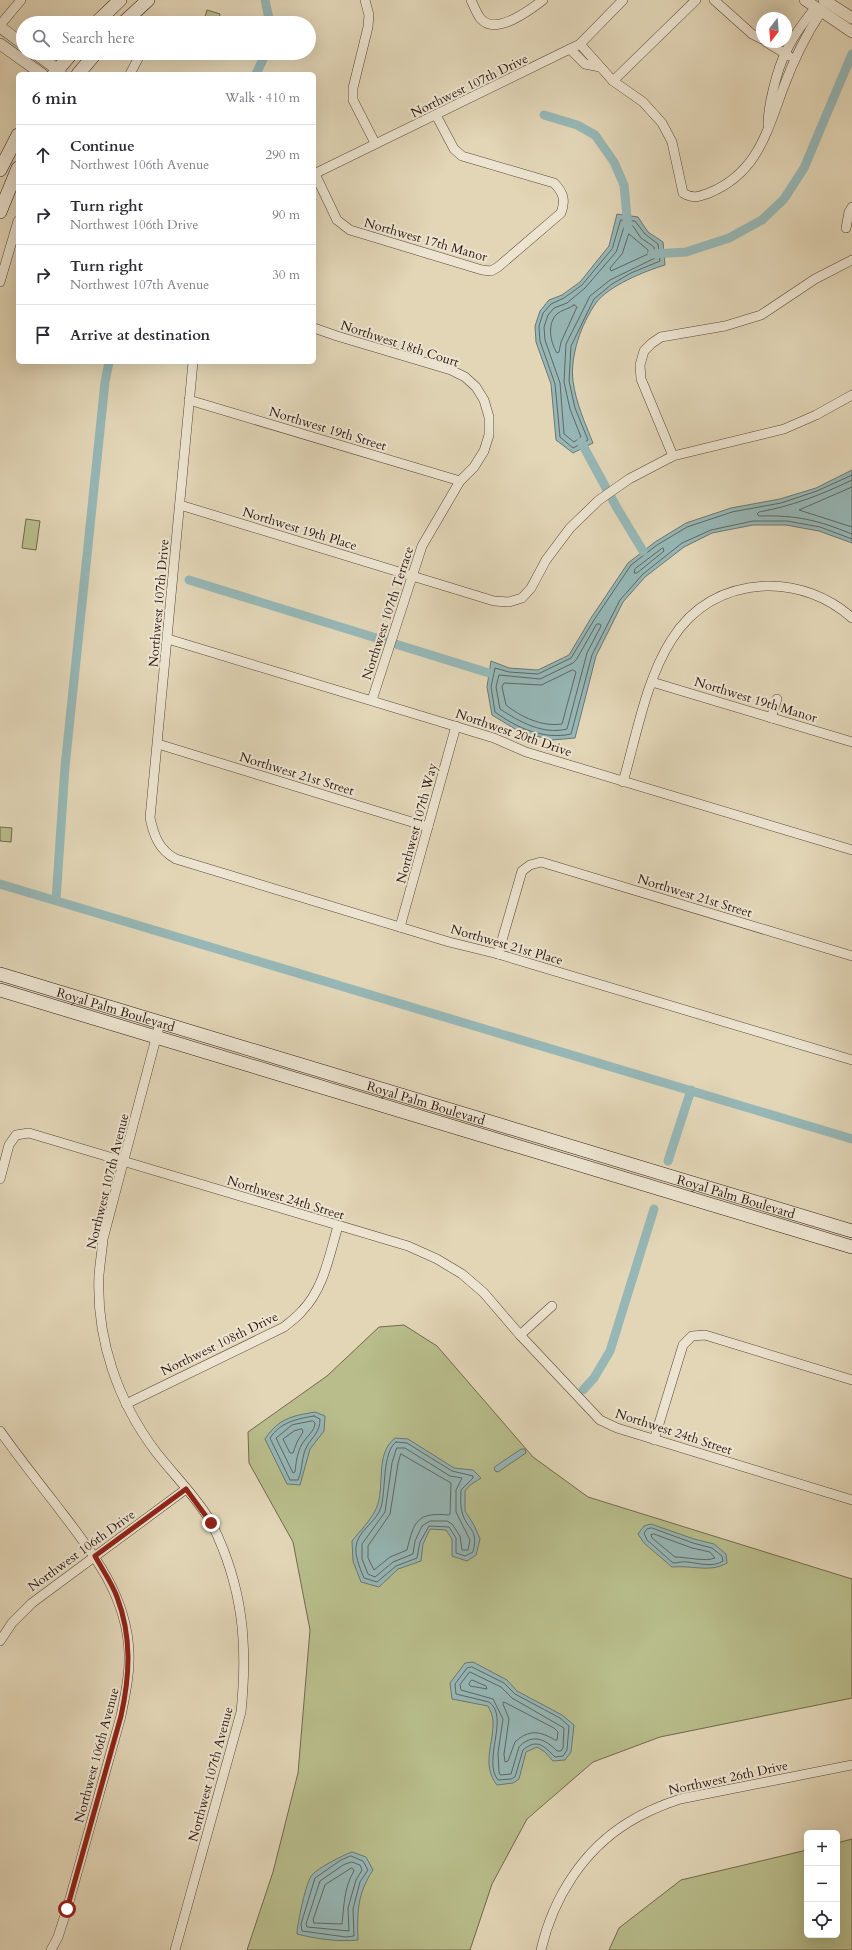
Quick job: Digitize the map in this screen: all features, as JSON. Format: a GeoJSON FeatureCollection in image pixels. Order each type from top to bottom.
{"type":"FeatureCollection","features":[{"type":"Feature","properties":{"kind":"main road"},"geometry":{"type":"LineString","coordinates":[[103,16],[120,0]]}},
{"type":"Feature","properties":{"kind":"main road"},"geometry":{"type":"LineString","coordinates":[[131,16],[148,0]]}},
{"type":"Feature","properties":{"kind":"main road"},"geometry":{"type":"LineString","coordinates":[[59,72],[67,60]]}},
{"type":"Feature","properties":{"kind":"main road"},"geometry":{"type":"LineString","coordinates":[[80,72],[90,60]]}},
{"type":"Feature","properties":{"kind":"main road"},"geometry":{"type":"LineString","coordinates":[[0,170],[16,139]]}},
{"type":"Feature","properties":{"kind":"main road"},"geometry":{"type":"LineString","coordinates":[[0,212],[16,173]]}},
{"type":"Feature","properties":{"kind":"main road","name":"Royal Palm Boulevard"},"geometry":{"type":"LineString","coordinates":[[0,974],[852,1231]]}},
{"type":"Feature","properties":{"kind":"main road","name":"Royal Palm Boulevard"},"geometry":{"type":"LineString","coordinates":[[0,990],[852,1247]]}},
{"type":"Feature","properties":{"kind":"street"},"geometry":{"type":"LineString","coordinates":[[16,39],[0,26],[21,0]]}},
{"type":"Feature","properties":{"kind":"street"},"geometry":{"type":"LineString","coordinates":[[365,0],[369,15],[368,27],[353,88],[353,100],[375,143]]}},
{"type":"Feature","properties":{"kind":"street"},"geometry":{"type":"LineString","coordinates":[[471,0],[481,19],[488,25],[502,25],[533,8],[543,0]]}},
{"type":"Feature","properties":{"kind":"street","name":"Northwest 107th Drive"},"geometry":{"type":"LineString","coordinates":[[316,173],[580,44],[623,0]]}},
{"type":"Feature","properties":{"kind":"street"},"geometry":{"type":"LineString","coordinates":[[613,80],[696,0]]}},
{"type":"Feature","properties":{"kind":"street"},"geometry":{"type":"LineString","coordinates":[[714,0],[756,36]]}},
{"type":"Feature","properties":{"kind":"street"},"geometry":{"type":"LineString","coordinates":[[805,0],[852,32]]}},
{"type":"Feature","properties":{"kind":"street"},"geometry":{"type":"LineString","coordinates":[[824,0],[852,18]]}},
{"type":"Feature","properties":{"kind":"street"},"geometry":{"type":"LineString","coordinates":[[580,44],[613,80],[642,102],[662,122],[672,142],[683,192],[690,197],[697,198],[724,187],[738,176],[752,161],[768,128],[795,60],[818,10]]}},
{"type":"Feature","properties":{"kind":"street"},"geometry":{"type":"LineString","coordinates":[[768,128],[768,108],[785,53],[798,31],[818,10]]}},
{"type":"Feature","properties":{"kind":"street"},"geometry":{"type":"LineString","coordinates":[[0,44],[16,55]]}},
{"type":"Feature","properties":{"kind":"street"},"geometry":{"type":"LineString","coordinates":[[776,48],[795,60]]}},
{"type":"Feature","properties":{"kind":"street"},"geometry":{"type":"LineString","coordinates":[[570,49],[585,64],[600,67]]}},
{"type":"Feature","properties":{"kind":"street"},"geometry":{"type":"LineString","coordinates":[[22,60],[39,72]]}},
{"type":"Feature","properties":{"kind":"street"},"geometry":{"type":"LineString","coordinates":[[43,60],[57,72]]}},
{"type":"Feature","properties":{"kind":"street"},"geometry":{"type":"LineString","coordinates":[[131,72],[137,60]]}},
{"type":"Feature","properties":{"kind":"street","name":"Northwest 17th Manor"},"geometry":{"type":"LineString","coordinates":[[316,178],[337,220],[350,230],[482,270],[491,271],[498,267],[561,213],[564,205],[563,194],[554,183],[462,156],[454,149],[436,115]]}},
{"type":"Feature","properties":{"kind":"street"},"geometry":{"type":"LineString","coordinates":[[846,228],[849,212],[852,208]]}},
{"type":"Feature","properties":{"kind":"street"},"geometry":{"type":"LineString","coordinates":[[0,282],[16,228]]}},
{"type":"Feature","properties":{"kind":"street"},"geometry":{"type":"LineString","coordinates":[[673,456],[641,379],[640,365],[644,351],[661,337],[725,326],[761,315],[815,279],[852,260]]}},
{"type":"Feature","properties":{"kind":"street","name":"Northwest 18th Court"},"geometry":{"type":"LineString","coordinates":[[316,329],[451,370],[465,377],[476,387]]}},
{"type":"Feature","properties":{"kind":"street","name":"Northwest 107th Drive"},"geometry":{"type":"LineString","coordinates":[[159,846],[153,835],[150,818],[193,364]]}},
{"type":"Feature","properties":{"kind":"street","name":"Northwest 107th Terrace"},"geometry":{"type":"LineString","coordinates":[[372,700],[422,546],[460,481],[474,467],[484,452],[489,435],[489,417],[484,400],[476,387]]}},
{"type":"Feature","properties":{"kind":"street","name":"Northwest 19th Place"},"geometry":{"type":"LineString","coordinates":[[180,505],[494,601],[509,602],[522,598],[531,588],[546,560],[570,528],[595,505],[629,479],[673,456],[784,429],[816,415],[852,395]]}},
{"type":"Feature","properties":{"kind":"street","name":"Northwest 19th Street"},"geometry":{"type":"LineString","coordinates":[[189,400],[460,481]]}},
{"type":"Feature","properties":{"kind":"street"},"geometry":{"type":"LineString","coordinates":[[623,782],[652,682],[661,658],[672,637],[688,617],[706,604],[726,594],[752,587],[778,586],[802,590],[823,598],[842,609],[852,618]]}},
{"type":"Feature","properties":{"kind":"street","name":"Northwest 20th Drive"},"geometry":{"type":"LineString","coordinates":[[168,639],[456,726],[494,738],[526,752],[623,782],[852,850]]}},
{"type":"Feature","properties":{"kind":"street","name":"Northwest 19th Manor"},"geometry":{"type":"LineString","coordinates":[[652,682],[852,742]]}},
{"type":"Feature","properties":{"kind":"street"},"geometry":{"type":"LineString","coordinates":[[771,718],[777,699]]}},
{"type":"Feature","properties":{"kind":"street","name":"Northwest 107th Way"},"geometry":{"type":"LineString","coordinates":[[400,927],[456,726]]}},
{"type":"Feature","properties":{"kind":"street","name":"Northwest 21st Street"},"geometry":{"type":"LineString","coordinates":[[158,744],[428,827]]}},
{"type":"Feature","properties":{"kind":"street","name":"Northwest 21st Place"},"geometry":{"type":"LineString","coordinates":[[159,846],[167,854],[176,859],[449,942],[498,954],[852,1060]]}},
{"type":"Feature","properties":{"kind":"street","name":"Northwest 21st Street"},"geometry":{"type":"LineString","coordinates":[[498,954],[522,871],[530,865],[541,862],[852,956]]}},
{"type":"Feature","properties":{"kind":"street","name":"Northwest 107th Avenue"},"geometry":{"type":"LineString","coordinates":[[160,1023],[125,1162],[103,1239],[99,1275],[100,1310],[106,1343],[115,1378],[126,1404],[140,1429],[211,1523],[228,1563],[240,1604],[244,1638],[245,1676],[242,1712],[175,1950]]}},
{"type":"Feature","properties":{"kind":"street","name":"Northwest 24th Street"},"geometry":{"type":"LineString","coordinates":[[0,1179],[9,1145],[16,1135],[29,1132],[408,1246],[437,1259],[462,1274],[484,1293],[520,1335],[600,1420],[618,1428],[654,1440],[852,1500]]}},
{"type":"Feature","properties":{"kind":"street","name":"Northwest 108th Drive"},"geometry":{"type":"LineString","coordinates":[[126,1404],[284,1327],[306,1306],[323,1279],[338,1226]]}},
{"type":"Feature","properties":{"kind":"street"},"geometry":{"type":"LineString","coordinates":[[520,1335],[552,1306]]}},
{"type":"Feature","properties":{"kind":"street"},"geometry":{"type":"LineString","coordinates":[[654,1440],[683,1345],[692,1336],[705,1335],[852,1380]]}},
{"type":"Feature","properties":{"kind":"street","name":"Northwest 106th Avenue"},"geometry":{"type":"LineString","coordinates":[[0,1431],[95,1556],[117,1596],[126,1624],[130,1653],[128,1685],[119,1723],[67,1909],[58,1937],[51,1950]]}},
{"type":"Feature","properties":{"kind":"street","name":"Northwest 106th Drive"},"geometry":{"type":"LineString","coordinates":[[0,1641],[12,1623],[32,1603],[186,1489]]}},
{"type":"Feature","properties":{"kind":"street","name":"Northwest 26th Drive"},"geometry":{"type":"LineString","coordinates":[[541,1950],[546,1929],[561,1894],[581,1864],[604,1841],[629,1822],[653,1809],[680,1799],[852,1764]]}},
{"type":"Feature","properties":{"kind":"green space"},"geometry":{"type":"Polygon","coordinates":[[[207,10],[220,14],[220,16],[205,16],[207,10]]]}},
{"type":"Feature","properties":{"kind":"green space"},"geometry":{"type":"Polygon","coordinates":[[[26,519],[40,521],[36,550],[22,548],[26,519]]]}},
{"type":"Feature","properties":{"kind":"green space"},"geometry":{"type":"Polygon","coordinates":[[[0,827],[12,828],[11,842],[0,841],[0,827]]]}},
{"type":"Feature","properties":{"kind":"green space"},"geometry":{"type":"Polygon","coordinates":[[[404,1325],[437,1346],[533,1457],[588,1497],[852,1579],[852,1698],[660,1737],[593,1762],[527,1819],[492,1884],[470,1950],[247,1950],[273,1872],[298,1773],[310,1630],[293,1542],[249,1463],[248,1432],[327,1376],[379,1327],[404,1325]]]}},
{"type":"Feature","properties":{"kind":"green space"},"geometry":{"type":"Polygon","coordinates":[[[852,1839],[852,1950],[609,1950],[619,1928],[681,1880],[804,1851],[804,1938],[840,1938],[840,1842],[852,1839]]]}},
{"type":"Feature","properties":{"kind":"water"},"geometry":{"type":"Polygon","coordinates":[[[617,214],[638,217],[648,232],[663,242],[665,265],[638,275],[609,291],[596,303],[581,330],[573,361],[573,381],[579,405],[593,443],[573,453],[556,440],[551,384],[536,342],[535,326],[540,311],[549,300],[562,295],[580,282],[609,246],[617,214]]]}},
{"type":"Feature","properties":{"kind":"water"},"geometry":{"type":"Polygon","coordinates":[[[852,470],[852,543],[819,531],[786,525],[753,525],[712,533],[684,547],[645,577],[623,602],[596,656],[575,738],[552,740],[520,732],[492,715],[487,687],[491,661],[509,668],[538,670],[569,655],[591,618],[628,563],[655,542],[686,523],[731,508],[780,499],[816,488],[852,470]]]}},
{"type":"Feature","properties":{"kind":"water"},"geometry":{"type":"Polygon","coordinates":[[[315,1412],[325,1416],[324,1431],[310,1449],[300,1485],[287,1484],[265,1439],[275,1426],[281,1422],[299,1415],[315,1412]]]}},
{"type":"Feature","properties":{"kind":"water"},"geometry":{"type":"Polygon","coordinates":[[[395,1438],[408,1439],[454,1468],[473,1470],[481,1478],[470,1485],[465,1491],[465,1511],[474,1525],[480,1539],[476,1555],[467,1561],[452,1556],[452,1539],[446,1530],[430,1529],[423,1544],[421,1561],[398,1569],[379,1587],[361,1582],[353,1561],[352,1541],[376,1509],[379,1500],[382,1462],[389,1445],[395,1438]]]}},
{"type":"Feature","properties":{"kind":"water"},"geometry":{"type":"Polygon","coordinates":[[[521,1449],[525,1449],[526,1453],[498,1472],[495,1471],[494,1468],[496,1466],[521,1449]]]}},
{"type":"Feature","properties":{"kind":"water"},"geometry":{"type":"Polygon","coordinates":[[[651,1524],[694,1539],[714,1544],[726,1554],[727,1563],[714,1568],[672,1567],[644,1543],[638,1534],[644,1526],[651,1524]]]}},
{"type":"Feature","properties":{"kind":"water"},"geometry":{"type":"Polygon","coordinates":[[[473,1662],[507,1680],[517,1691],[562,1715],[574,1725],[571,1752],[565,1760],[553,1761],[545,1752],[537,1747],[526,1752],[519,1779],[513,1783],[497,1785],[492,1777],[489,1762],[493,1721],[488,1706],[452,1699],[450,1683],[465,1663],[473,1662]]]}},
{"type":"Feature","properties":{"kind":"water"},"geometry":{"type":"Polygon","coordinates":[[[352,1852],[366,1857],[373,1870],[364,1887],[359,1904],[358,1940],[328,1940],[297,1934],[302,1903],[312,1875],[331,1862],[352,1852]]]}},
{"type":"Feature","properties":{"kind":"waterway"},"geometry":{"type":"LineString","coordinates":[[265,0],[268,16]]}},
{"type":"Feature","properties":{"kind":"waterway"},"geometry":{"type":"LineString","coordinates":[[652,254],[686,252],[729,238],[762,220],[784,199],[804,168],[852,54]]}},
{"type":"Feature","properties":{"kind":"waterway"},"geometry":{"type":"LineString","coordinates":[[257,72],[263,60]]}},
{"type":"Feature","properties":{"kind":"waterway"},"geometry":{"type":"LineString","coordinates":[[544,115],[577,125],[595,135],[614,162],[624,185],[628,228]]}},
{"type":"Feature","properties":{"kind":"waterway"},"geometry":{"type":"LineString","coordinates":[[56,900],[65,767],[105,382],[109,364]]}},
{"type":"Feature","properties":{"kind":"waterway"},"geometry":{"type":"LineString","coordinates":[[581,442],[617,508],[643,551]]}},
{"type":"Feature","properties":{"kind":"waterway"},"geometry":{"type":"LineString","coordinates":[[189,580],[489,673]]}},
{"type":"Feature","properties":{"kind":"waterway"},"geometry":{"type":"LineString","coordinates":[[0,884],[852,1139]]}},
{"type":"Feature","properties":{"kind":"waterway"},"geometry":{"type":"LineString","coordinates":[[668,1161],[691,1090]]}},
{"type":"Feature","properties":{"kind":"waterway"},"geometry":{"type":"LineString","coordinates":[[583,1390],[594,1378],[610,1351],[654,1209]]}},
{"type":"Feature","properties":{"kind":"route"},"geometry":{"type":"LineString","coordinates":[[67,1909],[121,1716],[128,1685],[130,1653],[126,1624],[117,1596],[95,1556],[186,1489],[211,1523]]}}]}
